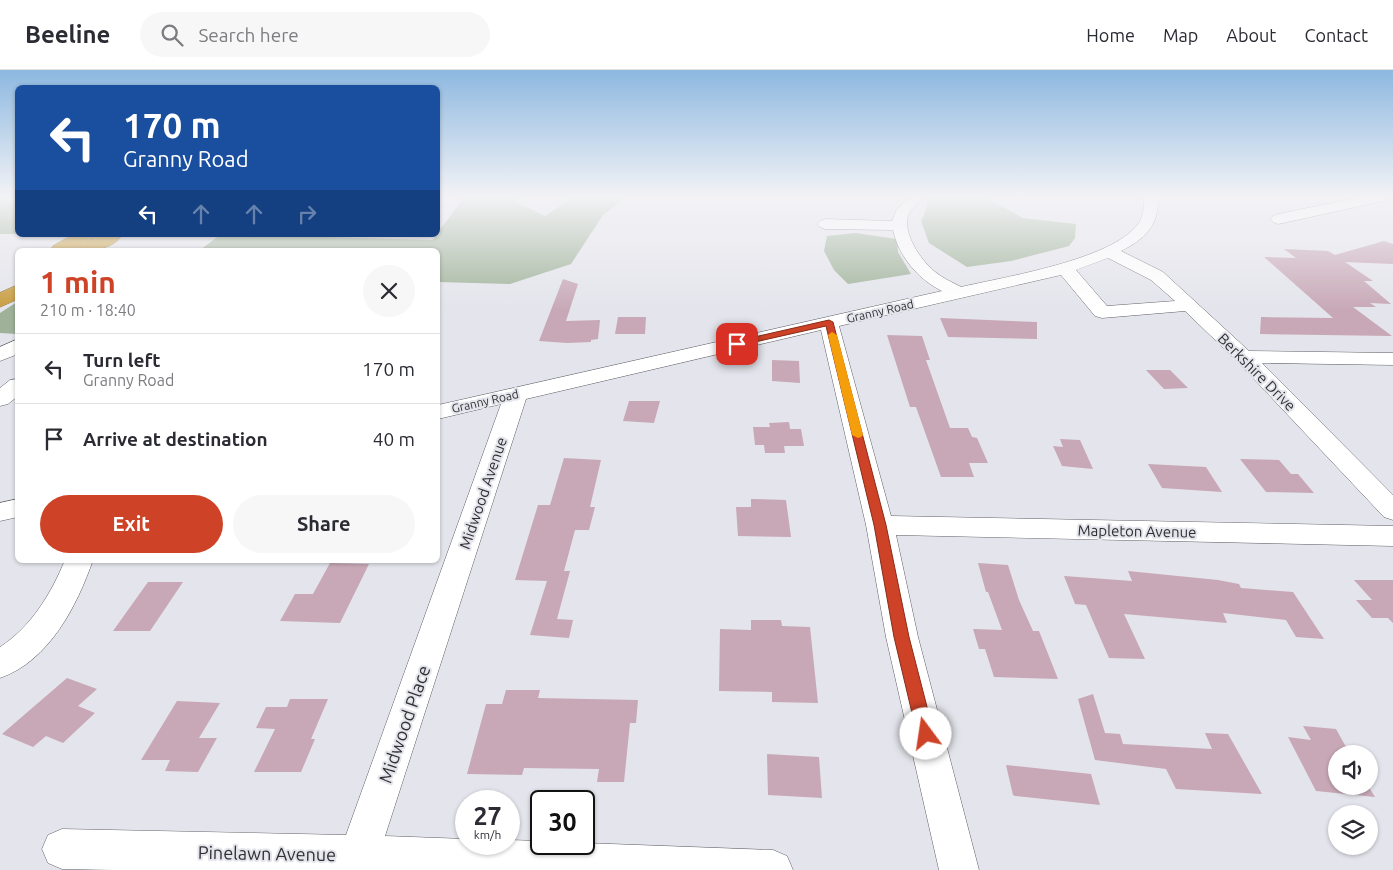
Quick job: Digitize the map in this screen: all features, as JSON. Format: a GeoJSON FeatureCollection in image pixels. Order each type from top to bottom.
{"type":"FeatureCollection","features":[{"type":"Feature","properties":{"kind":"highway"},"geometry":{"type":"LineString","coordinates":[[63,248],[82,237]]}},
{"type":"Feature","properties":{"kind":"highway"},"geometry":{"type":"LineString","coordinates":[[90,248],[110,237]]}},
{"type":"Feature","properties":{"kind":"highway"},"geometry":{"type":"LineString","coordinates":[[0,283],[15,275]]}},
{"type":"Feature","properties":{"kind":"highway"},"geometry":{"type":"LineString","coordinates":[[0,301],[15,293]]}},
{"type":"Feature","properties":{"kind":"street"},"geometry":{"type":"LineString","coordinates":[[902,235],[908,249],[925,273],[958,293]]}},
{"type":"Feature","properties":{"kind":"street","name":"Granny Road"},"geometry":{"type":"LineString","coordinates":[[440,412],[1064,270],[1126,244],[1135,235]]}},
{"type":"Feature","properties":{"kind":"street","name":"Berkshire Drive"},"geometry":{"type":"LineString","coordinates":[[1108,251],[1157,276],[1190,305],[1244,357],[1393,510]]}},
{"type":"Feature","properties":{"kind":"street"},"geometry":{"type":"LineString","coordinates":[[1064,270],[1077,278],[1087,296],[1102,312],[1190,305]]}},
{"type":"Feature","properties":{"kind":"street"},"geometry":{"type":"LineString","coordinates":[[829,322],[880,525],[902,637],[959,870]]}},
{"type":"Feature","properties":{"kind":"street"},"geometry":{"type":"LineString","coordinates":[[0,355],[15,347]]}},
{"type":"Feature","properties":{"kind":"street"},"geometry":{"type":"LineString","coordinates":[[1244,357],[1393,359]]}},
{"type":"Feature","properties":{"kind":"street"},"geometry":{"type":"LineString","coordinates":[[0,399],[15,387]]}},
{"type":"Feature","properties":{"kind":"street","name":"Midwood Avenue"},"geometry":{"type":"LineString","coordinates":[[450,592],[516,394]]}},
{"type":"Feature","properties":{"kind":"street"},"geometry":{"type":"LineString","coordinates":[[0,512],[15,509]]}},
{"type":"Feature","properties":{"kind":"street","name":"Mapleton Avenue"},"geometry":{"type":"LineString","coordinates":[[880,525],[1393,536]]}},
{"type":"Feature","properties":{"kind":"street"},"geometry":{"type":"LineString","coordinates":[[0,664],[26,645],[54,611],[78,563]]}},
{"type":"Feature","properties":{"kind":"street","name":"Midwood Place"},"geometry":{"type":"LineString","coordinates":[[359,855],[450,592]]}},
{"type":"Feature","properties":{"kind":"street","name":"Pinelawn Avenue"},"geometry":{"type":"LineString","coordinates":[[62,849],[359,855],[773,870]]}},
{"type":"Feature","properties":{"kind":"green space"},"geometry":{"type":"Polygon","coordinates":[[[440,235],[590,235],[571,264],[510,284],[440,282],[440,248],[203,248],[217,237],[326,237],[432,240],[440,235]]]}},
{"type":"Feature","properties":{"kind":"green space"},"geometry":{"type":"Polygon","coordinates":[[[871,235],[897,239],[898,252],[911,274],[848,284],[834,270],[824,251],[827,236],[871,235]]]}},
{"type":"Feature","properties":{"kind":"green space"},"geometry":{"type":"Polygon","coordinates":[[[926,235],[1075,235],[1069,246],[1011,261],[967,267],[929,243],[926,235]]]}},
{"type":"Feature","properties":{"kind":"green space"},"geometry":{"type":"Polygon","coordinates":[[[15,303],[15,334],[0,333],[0,313],[15,303]]]}},
{"type":"Feature","properties":{"kind":"building"},"geometry":{"type":"Polygon","coordinates":[[[1384,241],[1393,244],[1393,264],[1345,262],[1373,281],[1364,281],[1391,304],[1370,303],[1376,307],[1353,307],[1392,336],[1260,334],[1261,317],[1333,318],[1264,257],[1296,258],[1284,249],[1328,251],[1335,255],[1384,241]]]}},
{"type":"Feature","properties":{"kind":"building"},"geometry":{"type":"Polygon","coordinates":[[[563,279],[578,284],[566,321],[600,320],[598,339],[591,340],[591,342],[567,343],[539,341],[563,279]]]}},
{"type":"Feature","properties":{"kind":"building"},"geometry":{"type":"Polygon","coordinates":[[[618,317],[646,317],[645,334],[615,334],[618,317]]]}},
{"type":"Feature","properties":{"kind":"building"},"geometry":{"type":"Polygon","coordinates":[[[940,318],[1037,322],[1037,339],[948,337],[940,318]]]}},
{"type":"Feature","properties":{"kind":"building"},"geometry":{"type":"Polygon","coordinates":[[[887,335],[922,336],[930,360],[926,360],[950,428],[968,428],[972,437],[977,438],[988,463],[969,463],[974,477],[941,477],[916,407],[910,407],[887,335]]]}},
{"type":"Feature","properties":{"kind":"building"},"geometry":{"type":"Polygon","coordinates":[[[772,360],[799,361],[800,383],[772,381],[772,360]]]}},
{"type":"Feature","properties":{"kind":"building"},"geometry":{"type":"Polygon","coordinates":[[[1146,370],[1170,370],[1188,388],[1164,389],[1146,370]]]}},
{"type":"Feature","properties":{"kind":"building"},"geometry":{"type":"Polygon","coordinates":[[[629,401],[660,401],[654,423],[623,421],[629,401]]]}},
{"type":"Feature","properties":{"kind":"building"},"geometry":{"type":"Polygon","coordinates":[[[789,422],[790,429],[801,429],[804,446],[784,446],[785,453],[765,453],[764,445],[755,445],[753,427],[770,427],[769,423],[789,422]]]}},
{"type":"Feature","properties":{"kind":"building"},"geometry":{"type":"Polygon","coordinates":[[[1060,439],[1080,440],[1093,469],[1062,466],[1053,446],[1063,447],[1060,439]]]}},
{"type":"Feature","properties":{"kind":"building"},"geometry":{"type":"Polygon","coordinates":[[[564,458],[601,460],[590,507],[595,507],[589,530],[575,530],[564,571],[570,571],[557,619],[573,620],[569,638],[530,635],[547,581],[515,580],[538,505],[550,505],[564,458]]]}},
{"type":"Feature","properties":{"kind":"building"},"geometry":{"type":"Polygon","coordinates":[[[1240,459],[1279,460],[1291,474],[1298,474],[1314,493],[1266,492],[1240,459]]]}},
{"type":"Feature","properties":{"kind":"building"},"geometry":{"type":"Polygon","coordinates":[[[1148,464],[1206,467],[1222,492],[1162,488],[1148,464]]]}},
{"type":"Feature","properties":{"kind":"building"},"geometry":{"type":"Polygon","coordinates":[[[751,499],[786,500],[791,537],[738,536],[736,507],[751,507],[751,499]]]}},
{"type":"Feature","properties":{"kind":"building"},"geometry":{"type":"Polygon","coordinates":[[[330,563],[369,564],[340,623],[280,621],[295,594],[313,594],[330,563]]]}},
{"type":"Feature","properties":{"kind":"building"},"geometry":{"type":"Polygon","coordinates":[[[978,563],[1008,565],[1019,600],[1033,631],[1039,631],[1058,679],[994,677],[985,649],[979,649],[973,629],[1002,630],[988,592],[986,592],[978,563]]]}},
{"type":"Feature","properties":{"kind":"building"},"geometry":{"type":"Polygon","coordinates":[[[1128,571],[1218,580],[1239,584],[1241,588],[1293,592],[1324,639],[1296,637],[1286,620],[1223,613],[1227,623],[1124,614],[1145,659],[1109,658],[1086,605],[1075,604],[1064,576],[1132,581],[1128,571]]]}},
{"type":"Feature","properties":{"kind":"building"},"geometry":{"type":"Polygon","coordinates":[[[1354,580],[1393,580],[1393,623],[1388,618],[1372,618],[1356,600],[1372,600],[1354,580]]]}},
{"type":"Feature","properties":{"kind":"building"},"geometry":{"type":"Polygon","coordinates":[[[148,582],[183,582],[150,631],[113,631],[148,582]]]}},
{"type":"Feature","properties":{"kind":"building"},"geometry":{"type":"Polygon","coordinates":[[[751,620],[781,620],[782,626],[810,627],[818,703],[772,702],[772,692],[719,691],[720,629],[751,630],[751,620]]]}},
{"type":"Feature","properties":{"kind":"building"},"geometry":{"type":"Polygon","coordinates":[[[67,678],[97,689],[78,706],[95,713],[63,743],[46,736],[33,747],[2,734],[67,678]]]}},
{"type":"Feature","properties":{"kind":"building"},"geometry":{"type":"Polygon","coordinates":[[[506,690],[540,690],[538,698],[638,700],[636,723],[630,723],[624,782],[597,782],[599,769],[524,768],[522,775],[467,774],[486,704],[502,704],[506,690]]]}},
{"type":"Feature","properties":{"kind":"building"},"geometry":{"type":"Polygon","coordinates":[[[1093,694],[1105,733],[1120,734],[1123,744],[1212,749],[1205,733],[1228,734],[1262,794],[1176,789],[1166,769],[1095,760],[1078,699],[1093,694]]]}},
{"type":"Feature","properties":{"kind":"building"},"geometry":{"type":"Polygon","coordinates":[[[290,699],[328,699],[311,739],[315,739],[301,772],[254,772],[275,729],[256,728],[266,707],[287,707],[290,699]]]}},
{"type":"Feature","properties":{"kind":"building"},"geometry":{"type":"Polygon","coordinates":[[[177,701],[220,703],[199,738],[217,738],[198,772],[165,771],[170,760],[141,760],[177,701]]]}},
{"type":"Feature","properties":{"kind":"building"},"geometry":{"type":"Polygon","coordinates":[[[1303,726],[1336,729],[1345,745],[1328,745],[1328,792],[1316,791],[1288,737],[1311,740],[1303,726]]]}},
{"type":"Feature","properties":{"kind":"building"},"geometry":{"type":"Polygon","coordinates":[[[767,754],[819,757],[822,798],[768,795],[767,754]]]}},
{"type":"Feature","properties":{"kind":"building"},"geometry":{"type":"Polygon","coordinates":[[[1006,765],[1091,774],[1100,805],[1015,796],[1013,795],[1006,765]]]}},
{"type":"Feature","properties":{"kind":"building"},"geometry":{"type":"Polygon","coordinates":[[[1355,795],[1374,795],[1375,797],[1355,795]]]}},
{"type":"Feature","properties":{"kind":"slow traffic"},"geometry":{"type":"LineString","coordinates":[[832,335],[858,435]]}},
{"type":"Feature","properties":{"kind":"route"},"geometry":{"type":"LineString","coordinates":[[737,344],[829,322],[880,525],[902,637],[926,734]]}}]}
